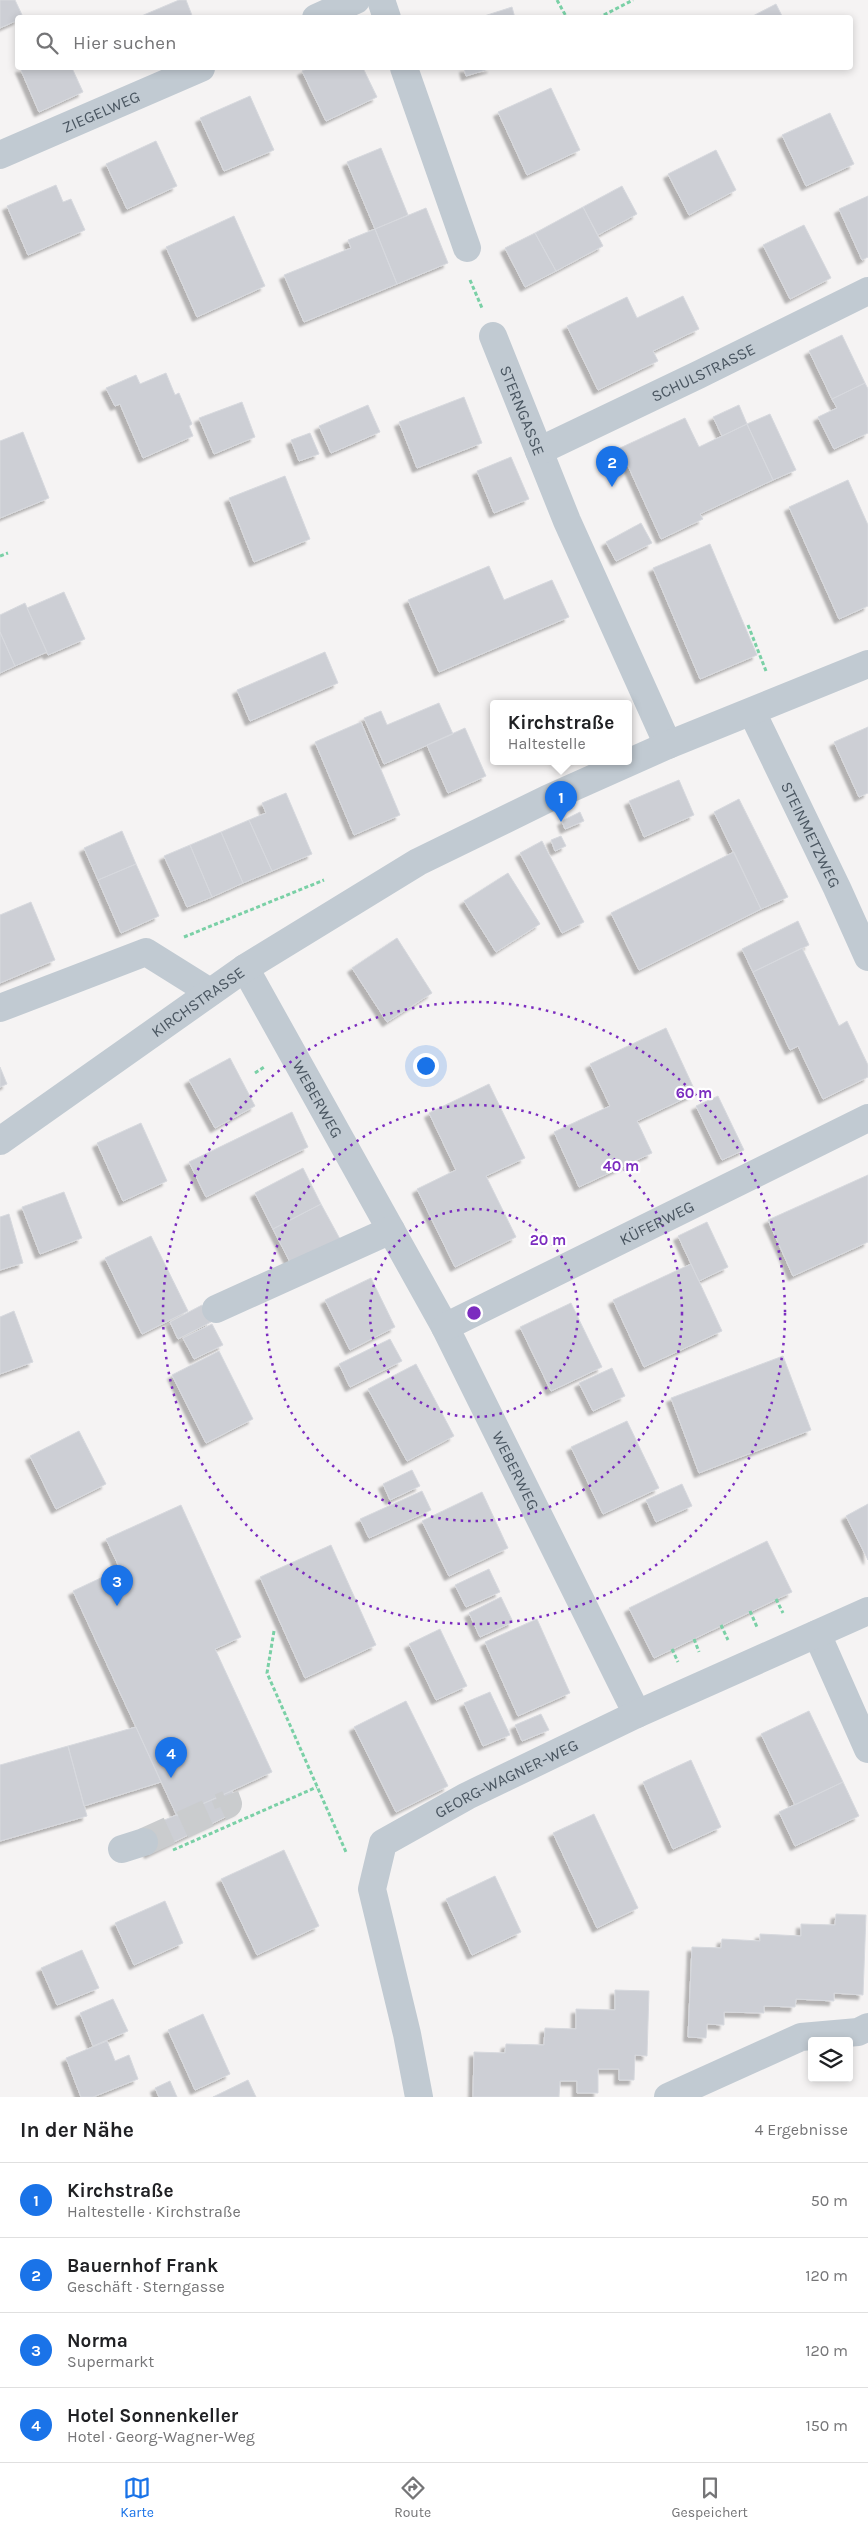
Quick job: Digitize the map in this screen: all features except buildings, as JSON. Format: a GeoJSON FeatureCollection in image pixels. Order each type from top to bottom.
{"type":"FeatureCollection","features":[{"type":"Feature","properties":{"kind":"street"},"geometry":{"type":"LineString","coordinates":[[323,15],[356,0]]}},
{"type":"Feature","properties":{"kind":"street"},"geometry":{"type":"LineString","coordinates":[[381,0],[386,15]]}},
{"type":"Feature","properties":{"kind":"street","name":"ZIEGELWEG"},"geometry":{"type":"LineString","coordinates":[[0,155],[196,70]]}},
{"type":"Feature","properties":{"kind":"street"},"geometry":{"type":"LineString","coordinates":[[405,70],[467,248]]}},
{"type":"Feature","properties":{"kind":"street","name":"SCHULSTRASSE"},"geometry":{"type":"LineString","coordinates":[[539,451],[868,291]]}},
{"type":"Feature","properties":{"kind":"street","name":"STERNGASSE"},"geometry":{"type":"LineString","coordinates":[[493,336],[575,539],[668,745]]}},
{"type":"Feature","properties":{"kind":"street","name":"KIRCHSTRASSE"},"geometry":{"type":"LineString","coordinates":[[632,761],[868,664]]}},
{"type":"Feature","properties":{"kind":"street","name":"STEINMETZWEG"},"geometry":{"type":"LineString","coordinates":[[752,712],[837,888],[868,957]]}},
{"type":"Feature","properties":{"kind":"street","name":"KIRCHSTRASSE"},"geometry":{"type":"LineString","coordinates":[[0,1141],[245,968],[418,862],[547,799],[623,765]]}},
{"type":"Feature","properties":{"kind":"street"},"geometry":{"type":"LineString","coordinates":[[0,1008],[146,952],[210,992]]}},
{"type":"Feature","properties":{"kind":"street","name":"WEBERWEG"},"geometry":{"type":"LineString","coordinates":[[245,968],[445,1327],[637,1714]]}},
{"type":"Feature","properties":{"kind":"street","name":"KÜFERWEG"},"geometry":{"type":"LineString","coordinates":[[445,1327],[868,1118]]}},
{"type":"Feature","properties":{"kind":"street"},"geometry":{"type":"LineString","coordinates":[[216,1310],[391,1230]]}},
{"type":"Feature","properties":{"kind":"street","name":"GEORG-WAGNER-WEG"},"geometry":{"type":"LineString","coordinates":[[383,1843],[467,1796],[637,1714],[868,1611]]}},
{"type":"Feature","properties":{"kind":"street"},"geometry":{"type":"LineString","coordinates":[[817,1634],[868,1749]]}},
{"type":"Feature","properties":{"kind":"street"},"geometry":{"type":"LineString","coordinates":[[383,1843],[372,1889],[407,2034],[419,2097]]}},
{"type":"Feature","properties":{"kind":"street"},"geometry":{"type":"LineString","coordinates":[[668,2097],[801,2037],[858,2032],[868,2027]]}},
{"type":"Feature","properties":{"kind":"path"},"geometry":{"type":"LineString","coordinates":[[557,0],[565,15]]}},
{"type":"Feature","properties":{"kind":"path"},"geometry":{"type":"LineString","coordinates":[[604,15],[632,0]]}},
{"type":"Feature","properties":{"kind":"path"},"geometry":{"type":"LineString","coordinates":[[467,248],[463,265],[493,336]]}},
{"type":"Feature","properties":{"kind":"path"},"geometry":{"type":"LineString","coordinates":[[0,556],[8,553]]}},
{"type":"Feature","properties":{"kind":"path"},"geometry":{"type":"LineString","coordinates":[[748,626],[779,701]]}},
{"type":"Feature","properties":{"kind":"path"},"geometry":{"type":"LineString","coordinates":[[146,952],[328,878]]}},
{"type":"Feature","properties":{"kind":"path"},"geometry":{"type":"LineString","coordinates":[[274,1631],[267,1673],[346,1852],[383,1843]]}},
{"type":"Feature","properties":{"kind":"path"},"geometry":{"type":"LineString","coordinates":[[143,1848],[317,1787]]}},
{"type":"Feature","properties":{"kind":"tunnel"},"geometry":{"type":"LineString","coordinates":[[144,1842],[228,1804],[225,1796]]}},
{"type":"Feature","properties":{"kind":"place","name":"Bauernhof Frank"},"geometry":{"type":"Point","coordinates":[612,487]}},
{"type":"Feature","properties":{"kind":"place","name":"Kirchstraße"},"geometry":{"type":"Point","coordinates":[561,822]}},
{"type":"Feature","properties":{"kind":"place","name":"Norma"},"geometry":{"type":"Point","coordinates":[117,1606]}},
{"type":"Feature","properties":{"kind":"place","name":"Hotel Sonnenkeller"},"geometry":{"type":"Point","coordinates":[171,1778]}}]}
